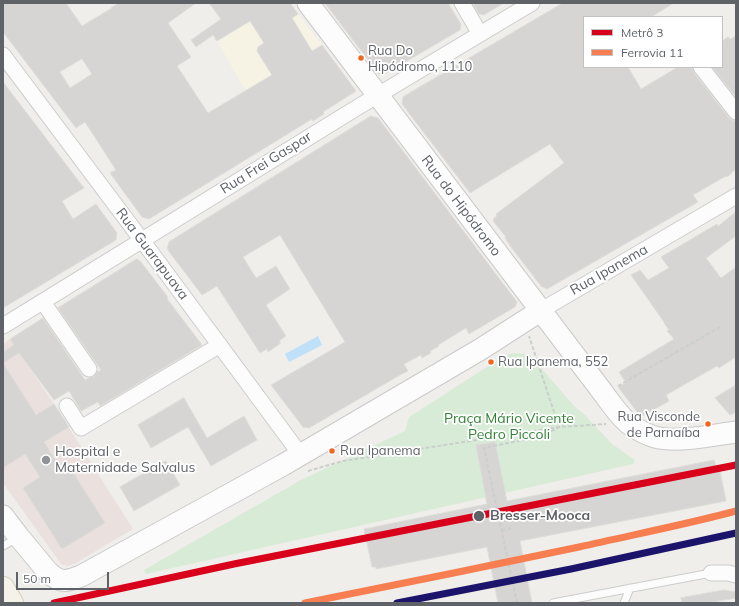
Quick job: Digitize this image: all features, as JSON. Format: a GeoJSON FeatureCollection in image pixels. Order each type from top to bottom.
{"type":"FeatureCollection","features":[{"type":"Feature","properties":{"kind":"main road"},"geometry":{"type":"LineString","coordinates":[[3,588],[12,603]]}},
{"type":"Feature","properties":{"kind":"street","name":"Rua do Hipódromo"},"geometry":{"type":"LineString","coordinates":[[308,3],[378,95],[532,316],[616,409]]}},
{"type":"Feature","properties":{"kind":"street"},"geometry":{"type":"LineString","coordinates":[[462,3],[480,34]]}},
{"type":"Feature","properties":{"kind":"street","name":"Rua Frei Gaspar"},"geometry":{"type":"LineString","coordinates":[[3,326],[378,95],[532,3]]}},
{"type":"Feature","properties":{"kind":"street","name":"Rua Guarapuava"},"geometry":{"type":"LineString","coordinates":[[3,55],[220,345],[303,463]]}},
{"type":"Feature","properties":{"kind":"street"},"geometry":{"type":"LineString","coordinates":[[703,68],[736,112]]}},
{"type":"Feature","properties":{"kind":"street","name":"Rua Ipanema"},"geometry":{"type":"LineString","coordinates":[[11,541],[59,580],[71,580],[81,576],[283,465],[303,463],[532,316],[736,196]]}},
{"type":"Feature","properties":{"kind":"street"},"geometry":{"type":"LineString","coordinates":[[43,302],[89,369]]}},
{"type":"Feature","properties":{"kind":"street"},"geometry":{"type":"LineString","coordinates":[[67,406],[81,428],[220,345]]}},
{"type":"Feature","properties":{"kind":"street"},"geometry":{"type":"LineString","coordinates":[[616,409],[645,433],[657,438],[675,439],[736,432]]}},
{"type":"Feature","properties":{"kind":"street"},"geometry":{"type":"LineString","coordinates":[[3,516],[11,541]]}},
{"type":"Feature","properties":{"kind":"street"},"geometry":{"type":"LineString","coordinates":[[711,573],[728,573],[736,575]]}},
{"type":"Feature","properties":{"kind":"lane"},"geometry":{"type":"LineString","coordinates":[[553,603],[711,573]]}},
{"type":"Feature","properties":{"kind":"lane"},"geometry":{"type":"LineString","coordinates":[[624,603],[630,588]]}},
{"type":"Feature","properties":{"kind":"path"},"geometry":{"type":"LineString","coordinates":[[532,316],[559,427]]}},
{"type":"Feature","properties":{"kind":"path"},"geometry":{"type":"LineString","coordinates":[[303,463],[343,461],[559,427],[616,409],[720,326]]}},
{"type":"Feature","properties":{"kind":"path"},"geometry":{"type":"LineString","coordinates":[[517,603],[484,448],[542,436],[559,427]]}},
{"type":"Feature","properties":{"kind":"path"},"geometry":{"type":"LineString","coordinates":[[502,530],[510,529],[510,527]]}},
{"type":"Feature","properties":{"kind":"shaded area"},"geometry":{"type":"Polygon","coordinates":[[[298,14],[322,45],[246,91],[217,41],[250,21],[260,37],[298,14]]]}},
{"type":"Feature","properties":{"kind":"shaded area","name":"Hospital e Maternidade Salvalus"},"geometry":{"type":"Polygon","coordinates":[[[10,339],[54,404],[133,529],[74,564],[67,566],[61,564],[3,483],[3,344],[10,339]]]}},
{"type":"Feature","properties":{"kind":"green space","name":"Praça Mário Vicente Pedro Piccoli"},"geometry":{"type":"Polygon","coordinates":[[[512,353],[529,354],[576,408],[583,413],[612,444],[635,460],[633,464],[146,574],[144,570],[301,480],[405,431],[409,417],[498,360],[512,353]]]}},
{"type":"Feature","properties":{"kind":"water"},"geometry":{"type":"Polygon","coordinates":[[[318,336],[322,345],[289,362],[285,354],[318,336]]]}},
{"type":"Feature","properties":{"kind":"building"},"geometry":{"type":"Polygon","coordinates":[[[3,3],[66,3],[82,26],[119,3],[196,3],[168,23],[191,57],[177,66],[208,113],[272,75],[257,51],[258,47],[264,43],[250,21],[217,41],[213,35],[196,47],[191,40],[221,19],[209,3],[290,3],[298,14],[292,18],[312,51],[322,45],[356,91],[323,112],[324,114],[313,121],[312,119],[149,219],[142,217],[110,173],[116,170],[85,122],[76,128],[3,32],[3,3]],[[82,59],[60,72],[70,88],[92,74],[82,59]]]}},
{"type":"Feature","properties":{"kind":"building"},"geometry":{"type":"Polygon","coordinates":[[[325,3],[448,3],[461,24],[460,30],[383,75],[379,74],[325,3]]]}},
{"type":"Feature","properties":{"kind":"building"},"geometry":{"type":"Polygon","coordinates":[[[473,3],[504,3],[484,15],[479,14],[473,3]]]}},
{"type":"Feature","properties":{"kind":"building"},"geometry":{"type":"Polygon","coordinates":[[[563,3],[674,3],[653,16],[583,16],[583,68],[629,68],[641,89],[676,68],[692,68],[694,73],[729,118],[736,121],[736,169],[727,177],[726,176],[693,195],[698,202],[547,289],[541,286],[511,247],[505,238],[506,237],[493,219],[497,216],[496,214],[564,163],[550,144],[470,193],[402,104],[403,97],[563,3]]]}},
{"type":"Feature","properties":{"kind":"building"},"geometry":{"type":"Polygon","coordinates":[[[736,36],[736,97],[713,68],[723,68],[723,40],[728,37],[730,39],[736,36]]]}},
{"type":"Feature","properties":{"kind":"building"},"geometry":{"type":"Polygon","coordinates":[[[3,82],[84,188],[62,201],[73,219],[96,204],[117,233],[116,240],[3,308],[3,82]]]}},
{"type":"Feature","properties":{"kind":"building"},"geometry":{"type":"Polygon","coordinates":[[[371,116],[378,118],[517,302],[515,307],[469,334],[466,328],[438,345],[439,346],[430,351],[431,353],[422,358],[421,355],[404,364],[408,371],[309,428],[303,427],[271,385],[345,342],[280,235],[243,257],[256,278],[276,266],[290,289],[266,305],[286,336],[279,341],[281,343],[268,352],[267,349],[260,353],[217,286],[202,295],[167,249],[169,242],[371,116]]]}},
{"type":"Feature","properties":{"kind":"building"},"geometry":{"type":"Polygon","coordinates":[[[736,212],[736,236],[706,258],[721,278],[736,267],[736,357],[719,368],[717,366],[666,395],[669,401],[641,417],[618,387],[626,383],[619,372],[674,339],[667,331],[669,330],[664,322],[631,275],[640,270],[648,280],[669,268],[661,257],[717,224],[718,226],[736,212]]]}},
{"type":"Feature","properties":{"kind":"building"},"geometry":{"type":"Polygon","coordinates":[[[137,259],[141,262],[167,296],[168,300],[202,345],[100,406],[98,402],[81,411],[69,391],[54,400],[19,353],[3,363],[3,352],[14,345],[10,339],[43,318],[85,380],[94,377],[97,372],[101,370],[58,308],[137,259]]]}},
{"type":"Feature","properties":{"kind":"building"},"geometry":{"type":"Polygon","coordinates":[[[3,363],[36,415],[54,404],[69,427],[44,442],[59,466],[66,461],[105,523],[62,549],[23,488],[40,477],[25,454],[3,468],[3,363]]]}},
{"type":"Feature","properties":{"kind":"building"},"geometry":{"type":"Polygon","coordinates":[[[736,385],[736,412],[730,415],[715,398],[736,385]]]}},
{"type":"Feature","properties":{"kind":"building"},"geometry":{"type":"Polygon","coordinates":[[[184,398],[207,438],[244,416],[257,440],[211,466],[188,427],[151,448],[138,425],[184,398]]]}},
{"type":"Feature","properties":{"kind":"building"},"geometry":{"type":"Polygon","coordinates":[[[495,442],[507,501],[714,460],[716,466],[719,466],[726,501],[520,541],[532,603],[498,603],[487,547],[376,569],[376,567],[372,567],[364,529],[487,504],[476,445],[495,442]]]}},
{"type":"Feature","properties":{"kind":"building"},"geometry":{"type":"Polygon","coordinates":[[[166,461],[180,485],[134,511],[120,487],[166,461]]]}},
{"type":"Feature","properties":{"kind":"building"},"geometry":{"type":"Polygon","coordinates":[[[724,590],[736,592],[736,598],[707,603],[682,603],[681,598],[724,590]]]}},
{"type":"Feature","properties":{"kind":"metro line","name":"3"},"geometry":{"type":"LineString","coordinates":[[54,603],[234,564],[736,465]]}},
{"type":"Feature","properties":{"kind":"rail line","name":"11"},"geometry":{"type":"LineString","coordinates":[[305,603],[579,547],[736,511]]}},
{"type":"Feature","properties":{"kind":"transit line"},"geometry":{"type":"LineString","coordinates":[[397,603],[571,569],[736,533]]}},
{"type":"Feature","properties":{"kind":"place","name":"Rua Do Hipódromo, 1110"},"geometry":{"type":"Point","coordinates":[361,58]}},
{"type":"Feature","properties":{"kind":"place","name":"Rua Ipanema, 552"},"geometry":{"type":"Point","coordinates":[491,362]}},
{"type":"Feature","properties":{"kind":"place","name":"Rua Visconde de Parnaíba"},"geometry":{"type":"Point","coordinates":[708,424]}},
{"type":"Feature","properties":{"kind":"place","name":"Rua Ipanema"},"geometry":{"type":"Point","coordinates":[332,451]}},
{"type":"Feature","properties":{"kind":"place","name":"Hospital e Maternidade Salvalus"},"geometry":{"type":"Point","coordinates":[46,460]}},
{"type":"Feature","properties":{"kind":"place","name":"Bresser-Mooca"},"geometry":{"type":"Point","coordinates":[479,516]}}]}
